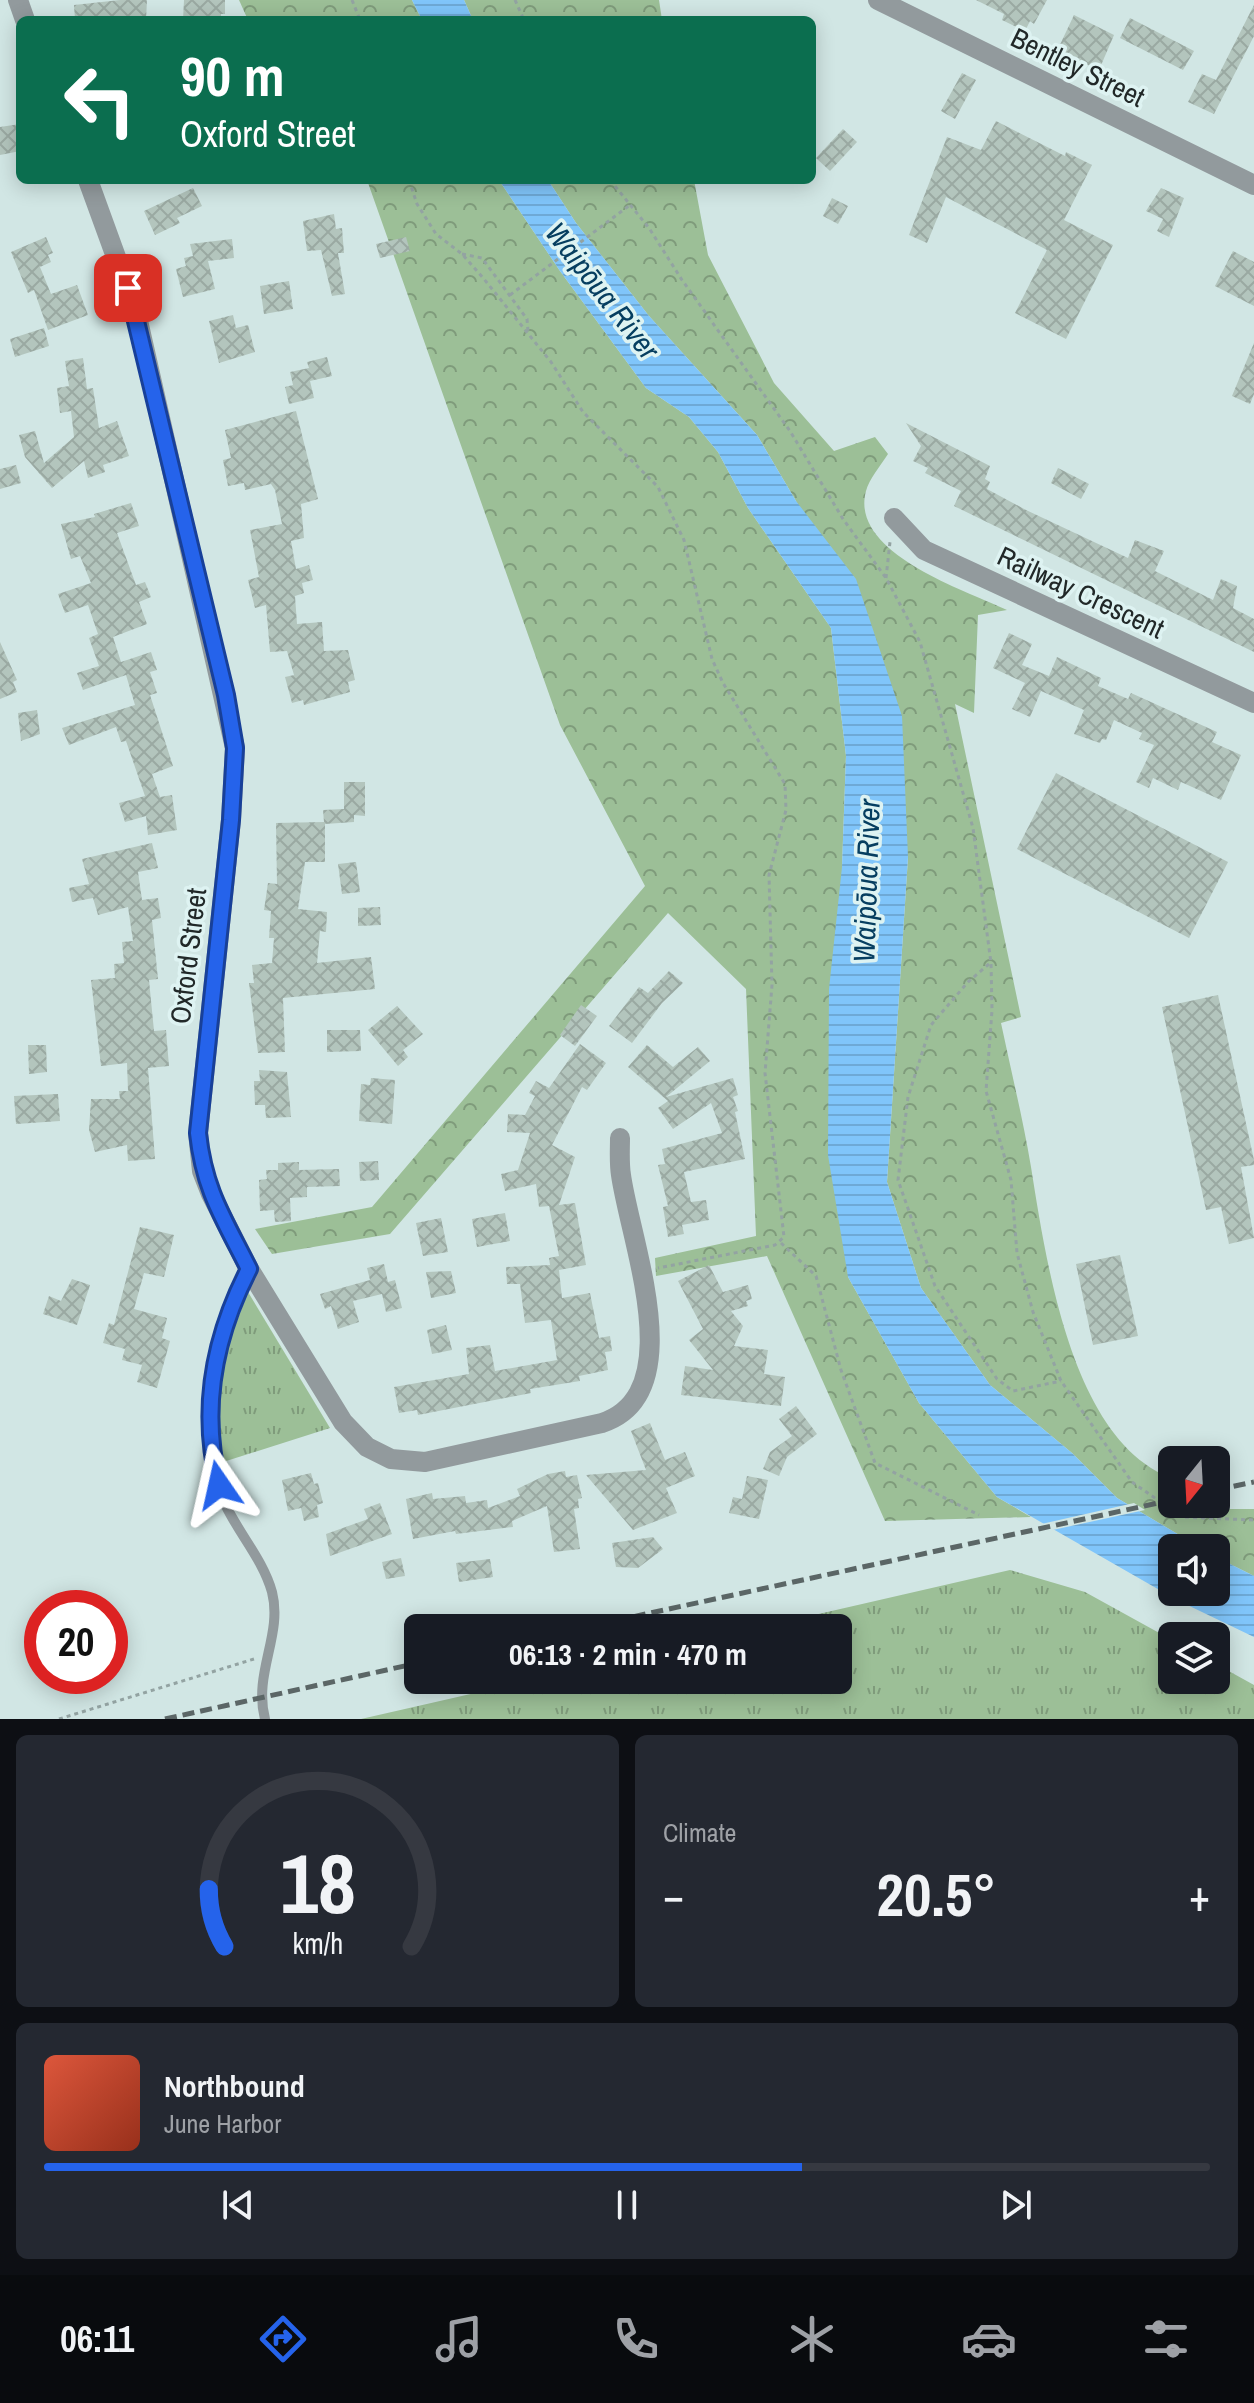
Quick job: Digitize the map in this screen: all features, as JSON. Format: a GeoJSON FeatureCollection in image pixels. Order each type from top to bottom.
{"type":"FeatureCollection","features":[{"type":"Feature","properties":{"kind":"street","name":"Bentley Street"},"geometry":{"type":"LineString","coordinates":[[878,0],[1254,185]]}},
{"type":"Feature","properties":{"kind":"street","name":"Oxford Street"},"geometry":{"type":"LineString","coordinates":[[89,184],[136,312],[235,748],[231,820],[198,1133],[202,1171],[249,1269],[351,1430],[367,1447],[391,1459],[425,1462],[620,1417],[637,1400],[649,1366],[651,1333],[620,1173],[620,1138]]}},
{"type":"Feature","properties":{"kind":"street","name":"Railway Crescent"},"geometry":{"type":"LineString","coordinates":[[894,518],[924,550],[1254,703]]}},
{"type":"Feature","properties":{"kind":"lane"},"geometry":{"type":"LineString","coordinates":[[249,1269],[231,1305],[220,1340],[212,1379],[210,1430],[224,1504],[254,1553],[272,1593],[274,1623],[260,1695],[265,1719]]}},
{"type":"Feature","properties":{"kind":"path"},"geometry":{"type":"LineString","coordinates":[[411,184],[425,220],[446,244],[462,254],[551,362],[583,412],[648,476],[673,514],[692,565],[712,659],[723,683],[785,784],[786,810],[769,875],[772,985],[765,1073],[784,1234],[781,1243]]}},
{"type":"Feature","properties":{"kind":"path"},"geometry":{"type":"LineString","coordinates":[[613,184],[790,431],[843,519],[886,578],[920,642],[973,828],[991,963],[992,1010],[986,1091],[1011,1180],[1017,1253],[1033,1312],[1061,1381],[1132,1482],[1182,1517],[1254,1520]]}},
{"type":"Feature","properties":{"kind":"path"},"geometry":{"type":"LineString","coordinates":[[510,295],[630,205]]}},
{"type":"Feature","properties":{"kind":"path"},"geometry":{"type":"LineString","coordinates":[[462,254],[482,258],[527,319],[528,335]]}},
{"type":"Feature","properties":{"kind":"path"},"geometry":{"type":"LineString","coordinates":[[886,578],[894,518]]}},
{"type":"Feature","properties":{"kind":"path"},"geometry":{"type":"LineString","coordinates":[[991,963],[968,982],[931,1025],[908,1097],[898,1180],[935,1286],[997,1379],[1013,1391],[1061,1381]]}},
{"type":"Feature","properties":{"kind":"path"},"geometry":{"type":"LineString","coordinates":[[639,1272],[781,1243]]}},
{"type":"Feature","properties":{"kind":"path"},"geometry":{"type":"LineString","coordinates":[[781,1243],[816,1276],[841,1370],[875,1463],[979,1515]]}},
{"type":"Feature","properties":{"kind":"path"},"geometry":{"type":"LineString","coordinates":[[59,1719],[267,1653]]}},
{"type":"Feature","properties":{"kind":"green space"},"geometry":{"type":"Polygon","coordinates":[[[239,0],[412,0],[420,16],[246,16],[239,0]]]}},
{"type":"Feature","properties":{"kind":"green space"},"geometry":{"type":"Polygon","coordinates":[[[464,0],[659,0],[661,16],[471,16],[464,0]]]}},
{"type":"Feature","properties":{"kind":"green space"},"geometry":{"type":"Polygon","coordinates":[[[368,184],[502,184],[560,271],[646,388],[689,417],[718,452],[748,508],[831,628],[846,756],[842,867],[848,1277],[919,1403],[997,1497],[1031,1517],[885,1521],[767,1256],[656,1276],[655,1258],[756,1236],[746,989],[668,913],[390,1234],[272,1254],[255,1229],[372,1207],[645,886],[560,725],[368,184]]]}},
{"type":"Feature","properties":{"kind":"green space"},"geometry":{"type":"Polygon","coordinates":[[[551,184],[695,184],[708,255],[774,383],[834,451],[875,437],[888,454],[866,491],[865,513],[875,533],[892,551],[914,566],[1007,610],[978,615],[974,713],[955,704],[1021,1017],[1001,1023],[1055,1296],[1086,1386],[1108,1425],[1136,1456],[1158,1470],[1158,1518],[1230,1518],[1230,1509],[1254,1509],[1254,1576],[1230,1564],[1230,1534],[1177,1534],[1117,1498],[1072,1453],[990,1385],[921,1288],[887,1182],[908,857],[796,501],[757,435],[649,316],[576,223],[551,184]]]}},
{"type":"Feature","properties":{"kind":"green space"},"geometry":{"type":"Polygon","coordinates":[[[248,1292],[330,1428],[220,1463],[218,1408],[225,1352],[248,1292]]]}},
{"type":"Feature","properties":{"kind":"green space"},"geometry":{"type":"Polygon","coordinates":[[[1010,1570],[1085,1592],[1158,1632],[1158,1694],[1230,1694],[1230,1672],[1254,1685],[1254,1719],[361,1719],[471,1694],[852,1694],[852,1614],[819,1614],[1010,1570]]]}},
{"type":"Feature","properties":{"kind":"water"},"geometry":{"type":"Polygon","coordinates":[[[412,0],[464,0],[471,16],[420,16],[412,0]]]}},
{"type":"Feature","properties":{"kind":"water","name":"Waipōua River"},"geometry":{"type":"Polygon","coordinates":[[[502,184],[551,184],[576,223],[649,316],[757,435],[796,501],[856,579],[902,716],[908,857],[887,1182],[921,1288],[990,1385],[1072,1453],[1117,1498],[1177,1534],[1158,1534],[1158,1589],[997,1497],[919,1403],[848,1277],[828,1155],[829,989],[842,867],[846,756],[831,628],[748,508],[718,452],[689,417],[646,388],[560,271],[502,184]]]}},
{"type":"Feature","properties":{"kind":"water"},"geometry":{"type":"Polygon","coordinates":[[[1230,1564],[1254,1576],[1254,1637],[1230,1625],[1230,1622],[1223,1622],[1189,1606],[1230,1606],[1230,1564]]]}},
{"type":"Feature","properties":{"kind":"pier"},"geometry":{"type":"Polygon","coordinates":[[[1134,1503],[1145,1510],[1048,1531],[1037,1525],[1134,1503]]]}},
{"type":"Feature","properties":{"kind":"building"},"geometry":{"type":"Polygon","coordinates":[[[147,0],[146,16],[75,16],[74,5],[147,0]]]}},
{"type":"Feature","properties":{"kind":"building"},"geometry":{"type":"Polygon","coordinates":[[[184,0],[225,0],[225,14],[221,16],[183,16],[184,0]]]}},
{"type":"Feature","properties":{"kind":"building"},"geometry":{"type":"Polygon","coordinates":[[[976,0],[1047,0],[1034,24],[1030,21],[1025,31],[1002,20],[1004,14],[976,0]]]}},
{"type":"Feature","properties":{"kind":"building"},"geometry":{"type":"Polygon","coordinates":[[[1254,5],[1254,36],[1214,114],[1188,102],[1202,74],[1216,80],[1254,5]]]}},
{"type":"Feature","properties":{"kind":"building"},"geometry":{"type":"Polygon","coordinates":[[[1074,15],[1114,35],[1099,70],[1057,51],[1074,15]]]}},
{"type":"Feature","properties":{"kind":"building"},"geometry":{"type":"Polygon","coordinates":[[[1130,18],[1194,51],[1183,70],[1120,38],[1130,18]]]}},
{"type":"Feature","properties":{"kind":"building"},"geometry":{"type":"Polygon","coordinates":[[[962,73],[976,80],[955,119],[941,111],[962,73]]]}},
{"type":"Feature","properties":{"kind":"building"},"geometry":{"type":"Polygon","coordinates":[[[996,121],[1065,156],[1066,152],[1092,165],[1064,220],[1113,245],[1066,339],[1015,313],[1047,250],[946,197],[927,243],[909,235],[947,137],[981,150],[996,121]]]}},
{"type":"Feature","properties":{"kind":"building"},"geometry":{"type":"Polygon","coordinates":[[[16,125],[16,152],[0,155],[0,127],[16,125]]]}},
{"type":"Feature","properties":{"kind":"building"},"geometry":{"type":"Polygon","coordinates":[[[843,129],[857,142],[830,171],[816,158],[843,129]]]}},
{"type":"Feature","properties":{"kind":"building"},"geometry":{"type":"Polygon","coordinates":[[[193,188],[202,206],[177,218],[180,223],[155,235],[144,211],[193,188]]]}},
{"type":"Feature","properties":{"kind":"building"},"geometry":{"type":"Polygon","coordinates":[[[1161,188],[1184,198],[1169,237],[1157,231],[1163,219],[1146,211],[1161,188]]]}},
{"type":"Feature","properties":{"kind":"building"},"geometry":{"type":"Polygon","coordinates":[[[832,198],[848,206],[838,224],[823,216],[832,198]]]}},
{"type":"Feature","properties":{"kind":"building"},"geometry":{"type":"Polygon","coordinates":[[[334,214],[336,229],[342,228],[344,253],[338,253],[345,294],[332,296],[321,250],[307,251],[303,221],[334,214]]]}},
{"type":"Feature","properties":{"kind":"building"},"geometry":{"type":"Polygon","coordinates":[[[46,237],[53,253],[48,255],[51,262],[40,267],[51,294],[77,285],[88,315],[48,330],[34,290],[28,293],[11,252],[46,237]]]}},
{"type":"Feature","properties":{"kind":"building"},"geometry":{"type":"Polygon","coordinates":[[[406,237],[410,251],[380,258],[376,244],[406,237]]]}},
{"type":"Feature","properties":{"kind":"building"},"geometry":{"type":"Polygon","coordinates":[[[232,239],[234,258],[208,261],[215,289],[183,297],[176,269],[186,266],[184,258],[193,256],[190,244],[232,239]]]}},
{"type":"Feature","properties":{"kind":"building"},"geometry":{"type":"Polygon","coordinates":[[[1233,251],[1254,262],[1254,306],[1215,286],[1233,251]]]}},
{"type":"Feature","properties":{"kind":"building"},"geometry":{"type":"Polygon","coordinates":[[[289,281],[293,309],[264,314],[260,286],[289,281]]]}},
{"type":"Feature","properties":{"kind":"building"},"geometry":{"type":"Polygon","coordinates":[[[233,315],[236,328],[248,325],[255,352],[219,363],[209,321],[233,315]]]}},
{"type":"Feature","properties":{"kind":"building"},"geometry":{"type":"Polygon","coordinates":[[[44,328],[49,346],[15,357],[10,339],[44,328]]]}},
{"type":"Feature","properties":{"kind":"building"},"geometry":{"type":"Polygon","coordinates":[[[1254,343],[1254,394],[1250,404],[1232,396],[1254,343]]]}},
{"type":"Feature","properties":{"kind":"building"},"geometry":{"type":"Polygon","coordinates":[[[327,357],[332,376],[310,381],[314,398],[289,404],[285,387],[293,385],[290,372],[309,368],[307,362],[327,357]]]}},
{"type":"Feature","properties":{"kind":"building"},"geometry":{"type":"Polygon","coordinates":[[[83,358],[87,389],[93,388],[99,428],[117,421],[129,456],[103,465],[105,472],[88,478],[84,461],[52,488],[25,457],[19,435],[35,431],[44,463],[74,437],[71,411],[60,413],[57,388],[69,386],[65,361],[83,358]]]}},
{"type":"Feature","properties":{"kind":"building"},"geometry":{"type":"Polygon","coordinates":[[[296,411],[318,499],[301,504],[304,538],[291,541],[296,569],[309,565],[313,580],[302,583],[304,593],[295,596],[297,624],[322,622],[324,651],[348,650],[355,680],[348,682],[350,692],[304,705],[303,700],[292,703],[285,677],[294,675],[287,651],[270,652],[266,605],[255,608],[248,580],[259,577],[250,530],[282,524],[275,490],[271,484],[245,490],[244,483],[228,486],[223,460],[231,458],[225,430],[296,411]]]}},
{"type":"Feature","properties":{"kind":"building"},"geometry":{"type":"Polygon","coordinates":[[[906,423],[990,466],[985,479],[990,482],[987,489],[1026,510],[1128,558],[1135,540],[1164,551],[1155,571],[1213,600],[1221,579],[1237,586],[1233,608],[1254,619],[1254,652],[954,506],[961,491],[925,473],[928,468],[913,461],[921,446],[906,423]]]}},
{"type":"Feature","properties":{"kind":"building"},"geometry":{"type":"Polygon","coordinates":[[[16,465],[21,483],[0,489],[0,469],[16,465]]]}},
{"type":"Feature","properties":{"kind":"building"},"geometry":{"type":"Polygon","coordinates":[[[1058,468],[1089,484],[1081,499],[1051,483],[1058,468]]]}},
{"type":"Feature","properties":{"kind":"building"},"geometry":{"type":"Polygon","coordinates":[[[131,503],[139,526],[117,533],[136,585],[145,582],[151,597],[139,602],[147,624],[113,637],[121,662],[151,652],[157,670],[150,672],[157,693],[150,695],[173,766],[152,774],[160,797],[172,795],[177,830],[148,835],[146,816],[125,822],[119,803],[145,796],[126,741],[121,742],[116,727],[69,745],[62,728],[135,705],[126,675],[83,690],[77,673],[99,666],[89,638],[98,634],[88,605],[65,613],[58,594],[91,583],[80,556],[71,559],[61,524],[95,517],[94,514],[131,503]]]}},
{"type":"Feature","properties":{"kind":"building"},"geometry":{"type":"Polygon","coordinates":[[[1009,633],[1032,644],[1022,665],[1049,676],[1057,657],[1101,678],[1098,686],[1128,699],[1131,693],[1217,732],[1212,742],[1241,755],[1221,800],[1181,782],[1178,790],[1153,778],[1149,788],[1136,782],[1154,745],[1139,739],[1142,733],[1114,720],[1106,740],[1102,739],[1100,743],[1074,734],[1084,710],[1041,691],[1030,717],[1012,709],[1025,683],[993,668],[1009,633]]]}},
{"type":"Feature","properties":{"kind":"building"},"geometry":{"type":"Polygon","coordinates":[[[0,642],[17,680],[13,682],[17,692],[0,699],[0,642]]]}},
{"type":"Feature","properties":{"kind":"building"},"geometry":{"type":"Polygon","coordinates":[[[37,710],[40,734],[21,741],[18,713],[37,710]]]}},
{"type":"Feature","properties":{"kind":"building"},"geometry":{"type":"Polygon","coordinates":[[[1056,773],[1228,862],[1189,938],[1017,849],[1056,773]]]}},
{"type":"Feature","properties":{"kind":"building"},"geometry":{"type":"Polygon","coordinates":[[[344,782],[365,782],[365,816],[354,815],[354,822],[325,824],[325,862],[305,862],[298,909],[327,912],[326,932],[320,931],[317,963],[371,957],[375,989],[283,998],[285,1052],[258,1053],[249,983],[254,983],[252,965],[272,963],[274,938],[269,938],[271,911],[264,910],[268,883],[277,884],[276,823],[324,822],[323,810],[344,809],[344,782]]]}},
{"type":"Feature","properties":{"kind":"building"},"geometry":{"type":"Polygon","coordinates":[[[152,843],[158,868],[138,872],[142,900],[158,898],[161,918],[152,920],[158,979],[149,980],[154,1031],[166,1030],[169,1066],[148,1068],[155,1159],[128,1161],[127,1145],[95,1152],[89,1130],[91,1099],[120,1099],[119,1091],[128,1091],[127,1063],[101,1066],[91,980],[115,978],[114,964],[124,963],[122,942],[133,941],[128,907],[98,915],[93,898],[72,902],[69,888],[89,884],[82,859],[152,843]]]}},
{"type":"Feature","properties":{"kind":"building"},"geometry":{"type":"Polygon","coordinates":[[[356,862],[360,892],[342,894],[338,864],[356,862]]]}},
{"type":"Feature","properties":{"kind":"building"},"geometry":{"type":"Polygon","coordinates":[[[380,907],[381,925],[358,926],[358,908],[380,907]]]}},
{"type":"Feature","properties":{"kind":"building"},"geometry":{"type":"Polygon","coordinates":[[[669,971],[683,983],[662,1003],[632,1043],[609,1026],[639,987],[648,993],[669,971]]]}},
{"type":"Feature","properties":{"kind":"building"},"geometry":{"type":"Polygon","coordinates":[[[1218,995],[1254,1160],[1254,1165],[1241,1167],[1254,1238],[1229,1244],[1221,1207],[1206,1210],[1162,1007],[1218,995]]]}},
{"type":"Feature","properties":{"kind":"building"},"geometry":{"type":"Polygon","coordinates":[[[581,1005],[597,1016],[575,1046],[560,1035],[581,1005]]]}},
{"type":"Feature","properties":{"kind":"building"},"geometry":{"type":"Polygon","coordinates":[[[397,1006],[423,1034],[403,1050],[408,1057],[398,1066],[368,1030],[397,1006]]]}},
{"type":"Feature","properties":{"kind":"building"},"geometry":{"type":"Polygon","coordinates":[[[327,1030],[360,1030],[361,1051],[327,1052],[327,1030]]]}},
{"type":"Feature","properties":{"kind":"building"},"geometry":{"type":"Polygon","coordinates":[[[580,1044],[606,1063],[587,1090],[582,1087],[552,1145],[575,1157],[559,1205],[575,1203],[586,1265],[559,1270],[562,1298],[590,1293],[599,1338],[610,1336],[612,1351],[605,1352],[608,1370],[579,1376],[580,1381],[530,1389],[531,1393],[418,1415],[417,1410],[399,1413],[394,1387],[469,1374],[466,1348],[490,1345],[495,1371],[557,1360],[551,1320],[525,1323],[520,1284],[507,1284],[506,1267],[550,1265],[549,1258],[559,1256],[549,1206],[539,1207],[536,1184],[505,1191],[501,1174],[518,1170],[530,1133],[507,1132],[508,1114],[525,1115],[535,1096],[529,1093],[536,1081],[549,1088],[580,1044]]]}},
{"type":"Feature","properties":{"kind":"building"},"geometry":{"type":"Polygon","coordinates":[[[28,1045],[46,1045],[47,1072],[29,1074],[28,1045]]]}},
{"type":"Feature","properties":{"kind":"building"},"geometry":{"type":"Polygon","coordinates":[[[647,1045],[673,1067],[698,1047],[710,1061],[666,1097],[733,1078],[738,1095],[733,1097],[738,1111],[735,1112],[745,1159],[684,1172],[691,1202],[706,1200],[709,1220],[682,1225],[684,1234],[668,1237],[663,1207],[668,1206],[658,1165],[665,1164],[662,1149],[722,1133],[711,1103],[673,1129],[658,1108],[668,1101],[628,1067],[647,1045]]]}},
{"type":"Feature","properties":{"kind":"building"},"geometry":{"type":"Polygon","coordinates":[[[259,1070],[287,1072],[291,1117],[266,1118],[265,1105],[255,1105],[254,1081],[260,1081],[259,1070]]]}},
{"type":"Feature","properties":{"kind":"building"},"geometry":{"type":"Polygon","coordinates":[[[371,1078],[395,1080],[392,1124],[359,1121],[361,1084],[370,1085],[371,1078]]]}},
{"type":"Feature","properties":{"kind":"building"},"geometry":{"type":"Polygon","coordinates":[[[58,1094],[60,1121],[16,1124],[14,1096],[58,1094]]]}},
{"type":"Feature","properties":{"kind":"building"},"geometry":{"type":"Polygon","coordinates":[[[378,1161],[379,1180],[360,1181],[359,1162],[378,1161]]]}},
{"type":"Feature","properties":{"kind":"building"},"geometry":{"type":"Polygon","coordinates":[[[299,1162],[299,1170],[339,1169],[340,1186],[307,1187],[307,1197],[290,1198],[291,1221],[275,1222],[274,1210],[260,1211],[259,1180],[267,1179],[266,1170],[278,1170],[278,1163],[299,1162]]]}},
{"type":"Feature","properties":{"kind":"building"},"geometry":{"type":"Polygon","coordinates":[[[505,1213],[510,1241],[477,1247],[472,1219],[505,1213]]]}},
{"type":"Feature","properties":{"kind":"building"},"geometry":{"type":"Polygon","coordinates":[[[441,1218],[448,1252],[423,1256],[416,1223],[441,1218]]]}},
{"type":"Feature","properties":{"kind":"building"},"geometry":{"type":"Polygon","coordinates":[[[140,1227],[174,1235],[164,1277],[144,1273],[134,1309],[167,1318],[162,1338],[170,1341],[157,1388],[137,1382],[142,1365],[122,1360],[125,1349],[103,1343],[109,1323],[114,1325],[140,1227]]]}},
{"type":"Feature","properties":{"kind":"building"},"geometry":{"type":"Polygon","coordinates":[[[1120,1255],[1138,1336],[1093,1345],[1076,1264],[1120,1255]]]}},
{"type":"Feature","properties":{"kind":"building"},"geometry":{"type":"Polygon","coordinates":[[[384,1264],[388,1282],[395,1280],[402,1308],[386,1312],[382,1294],[353,1301],[359,1322],[338,1329],[331,1306],[325,1309],[320,1294],[370,1280],[367,1268],[384,1264]]]}},
{"type":"Feature","properties":{"kind":"building"},"geometry":{"type":"Polygon","coordinates":[[[709,1265],[723,1292],[748,1285],[752,1299],[746,1301],[748,1306],[731,1311],[743,1326],[734,1346],[768,1350],[764,1374],[785,1377],[781,1406],[681,1395],[685,1366],[713,1370],[689,1340],[703,1329],[678,1281],[709,1265]]]}},
{"type":"Feature","properties":{"kind":"building"},"geometry":{"type":"Polygon","coordinates":[[[451,1271],[456,1293],[431,1298],[426,1272],[451,1271]]]}},
{"type":"Feature","properties":{"kind":"building"},"geometry":{"type":"Polygon","coordinates":[[[72,1279],[90,1285],[77,1325],[43,1314],[49,1296],[61,1301],[72,1279]]]}},
{"type":"Feature","properties":{"kind":"building"},"geometry":{"type":"Polygon","coordinates":[[[446,1325],[452,1350],[432,1354],[427,1330],[446,1325]]]}},
{"type":"Feature","properties":{"kind":"building"},"geometry":{"type":"Polygon","coordinates":[[[796,1406],[817,1434],[787,1457],[779,1476],[763,1469],[770,1452],[792,1436],[779,1419],[796,1406]]]}},
{"type":"Feature","properties":{"kind":"building"},"geometry":{"type":"Polygon","coordinates":[[[650,1423],[665,1460],[685,1452],[695,1476],[666,1488],[677,1513],[633,1530],[586,1475],[646,1470],[631,1431],[650,1423]]]}},
{"type":"Feature","properties":{"kind":"building"},"geometry":{"type":"Polygon","coordinates":[[[565,1471],[566,1477],[577,1475],[582,1498],[578,1499],[579,1508],[574,1509],[580,1549],[554,1552],[547,1506],[512,1521],[513,1527],[456,1534],[455,1531],[413,1539],[406,1499],[432,1493],[433,1499],[465,1496],[466,1503],[487,1500],[488,1508],[520,1496],[517,1489],[548,1474],[565,1471]]]}},
{"type":"Feature","properties":{"kind":"building"},"geometry":{"type":"Polygon","coordinates":[[[311,1473],[314,1484],[318,1483],[323,1503],[317,1505],[319,1517],[304,1521],[301,1508],[288,1511],[282,1480],[311,1473]]]}},
{"type":"Feature","properties":{"kind":"building"},"geometry":{"type":"Polygon","coordinates":[[[747,1476],[768,1480],[759,1519],[729,1513],[733,1497],[742,1499],[747,1476]]]}},
{"type":"Feature","properties":{"kind":"building"},"geometry":{"type":"Polygon","coordinates":[[[380,1503],[392,1534],[330,1556],[326,1534],[368,1519],[364,1509],[380,1503]]]}},
{"type":"Feature","properties":{"kind":"building"},"geometry":{"type":"Polygon","coordinates":[[[653,1537],[663,1549],[638,1568],[616,1567],[612,1543],[653,1537]]]}},
{"type":"Feature","properties":{"kind":"building"},"geometry":{"type":"Polygon","coordinates":[[[401,1558],[405,1576],[386,1579],[382,1562],[401,1558]]]}},
{"type":"Feature","properties":{"kind":"building"},"geometry":{"type":"Polygon","coordinates":[[[490,1559],[493,1577],[459,1582],[456,1563],[490,1559]]]}},
{"type":"Feature","properties":{"kind":"railway"},"geometry":{"type":"LineString","coordinates":[[1230,1487],[1254,1482]]}},
{"type":"Feature","properties":{"kind":"railway"},"geometry":{"type":"LineString","coordinates":[[646,1614],[1158,1503]]}},
{"type":"Feature","properties":{"kind":"railway"},"geometry":{"type":"LineString","coordinates":[[165,1719],[404,1666]]}},
{"type":"Feature","properties":{"kind":"route"},"geometry":{"type":"LineString","coordinates":[[128,288],[226,695],[235,748],[231,820],[198,1133],[202,1171],[249,1269],[231,1305],[212,1379],[210,1430],[219,1485]]}}]}
